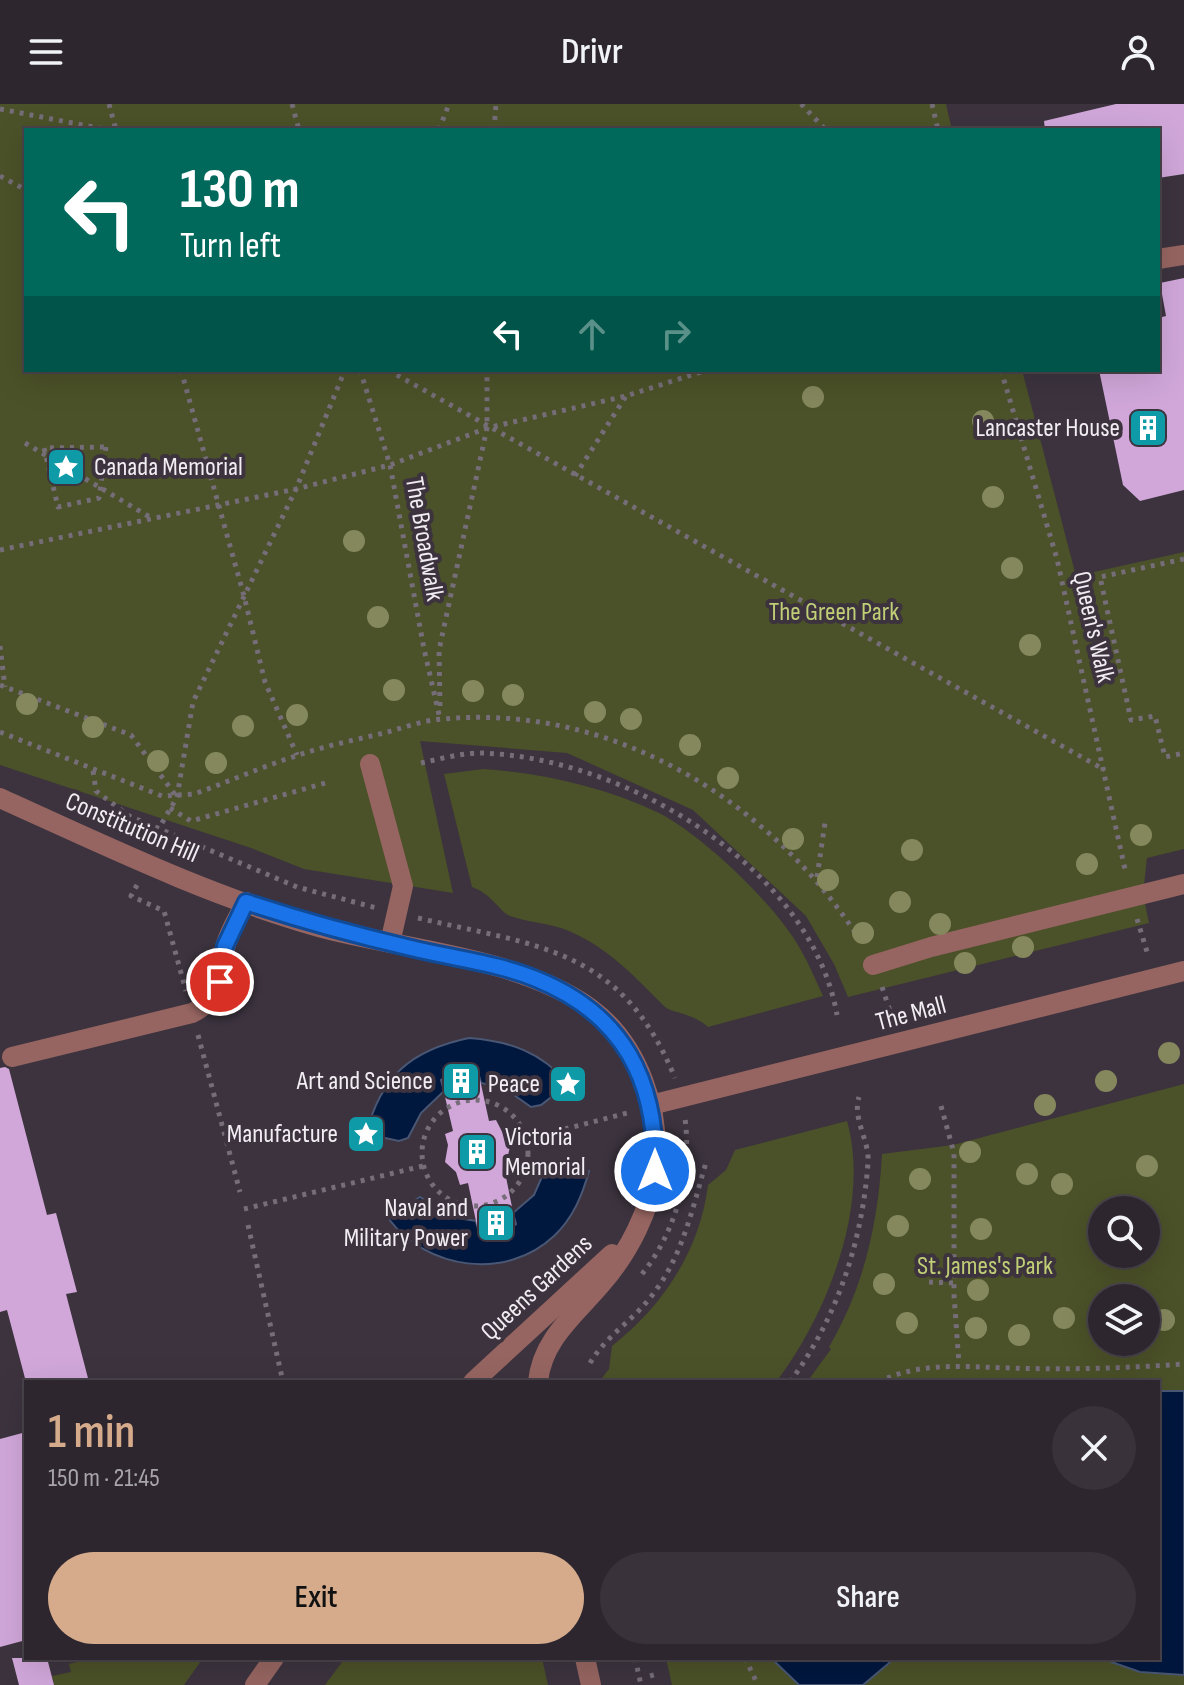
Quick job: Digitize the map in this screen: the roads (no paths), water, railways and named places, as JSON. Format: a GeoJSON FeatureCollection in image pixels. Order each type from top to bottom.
{"type":"FeatureCollection","features":[{"type":"Feature","properties":{"kind":"street"},"geometry":{"type":"LineString","coordinates":[[1160,259],[1184,255]]}},
{"type":"Feature","properties":{"kind":"street"},"geometry":{"type":"LineString","coordinates":[[370,764],[403,886],[390,943]]}},
{"type":"Feature","properties":{"kind":"street","name":"Constitution Hill"},"geometry":{"type":"LineString","coordinates":[[0,798],[108,847],[246,902]]}},
{"type":"Feature","properties":{"kind":"street"},"geometry":{"type":"LineString","coordinates":[[871,959],[1133,903],[1184,884]]}},
{"type":"Feature","properties":{"kind":"street"},"geometry":{"type":"LineString","coordinates":[[12,1057],[192,1013],[204,1007],[220,982],[225,946],[246,902]]}},
{"type":"Feature","properties":{"kind":"street","name":"Queens Gardens"},"geometry":{"type":"LineString","coordinates":[[246,902],[318,926],[512,972],[565,993],[592,1010],[614,1032],[643,1076],[656,1134],[655,1171],[636,1233],[604,1280],[553,1336],[539,1380]]}},
{"type":"Feature","properties":{"kind":"street","name":"The Mall"},"geometry":{"type":"LineString","coordinates":[[651,1105],[1184,971]]}},
{"type":"Feature","properties":{"kind":"street","name":"Queens Gardens"},"geometry":{"type":"LineString","coordinates":[[475,1380],[636,1233]]}},
{"type":"Feature","properties":{"kind":"street"},"geometry":{"type":"LineString","coordinates":[[255,1685],[273,1660]]}},
{"type":"Feature","properties":{"kind":"street"},"geometry":{"type":"LineString","coordinates":[[585,1660],[591,1685]]}},
{"type":"Feature","properties":{"kind":"water"},"geometry":{"type":"Polygon","coordinates":[[[469,1038],[524,1050],[547,1064],[568,1084],[541,1105],[531,1107],[504,1088],[481,1083],[478,1072],[458,1069],[441,1080],[444,1091],[421,1113],[408,1138],[399,1141],[366,1134],[380,1096],[401,1069],[431,1050],[469,1038]]]}},
{"type":"Feature","properties":{"kind":"water"},"geometry":{"type":"Polygon","coordinates":[[[557,1165],[589,1171],[580,1198],[572,1214],[554,1236],[535,1250],[513,1259],[491,1264],[445,1258],[404,1236],[388,1218],[420,1197],[452,1217],[476,1221],[479,1233],[503,1234],[516,1224],[513,1213],[534,1195],[545,1170],[557,1165]]]}},
{"type":"Feature","properties":{"kind":"water"},"geometry":{"type":"Polygon","coordinates":[[[1160,1391],[1184,1391],[1184,1675],[1140,1672],[1106,1660],[1160,1660],[1160,1391]]]}},
{"type":"Feature","properties":{"kind":"water"},"geometry":{"type":"Polygon","coordinates":[[[773,1660],[893,1660],[863,1685],[799,1685],[773,1660]]]}},
{"type":"Feature","properties":{"kind":"place","name":"Lancaster House"},"geometry":{"type":"Point","coordinates":[1148,428]}},
{"type":"Feature","properties":{"kind":"place","name":"Canada Memorial"},"geometry":{"type":"Point","coordinates":[66,467]}},
{"type":"Feature","properties":{"kind":"place","name":"Art and Science"},"geometry":{"type":"Point","coordinates":[461,1081]}},
{"type":"Feature","properties":{"kind":"place","name":"Peace"},"geometry":{"type":"Point","coordinates":[568,1084]}},
{"type":"Feature","properties":{"kind":"place","name":"Manufacture"},"geometry":{"type":"Point","coordinates":[366,1134]}},
{"type":"Feature","properties":{"kind":"place","name":"Victoria Memorial"},"geometry":{"type":"Point","coordinates":[477,1152]}},
{"type":"Feature","properties":{"kind":"place","name":"Naval and Military Power"},"geometry":{"type":"Point","coordinates":[496,1223]}},
{"type":"Feature","properties":{"kind":"park label","name":"The Green Park"},"geometry":{"type":"Point","coordinates":[834,612]}},
{"type":"Feature","properties":{"kind":"park label","name":"St. James's Park"},"geometry":{"type":"Point","coordinates":[985,1266]}}]}
